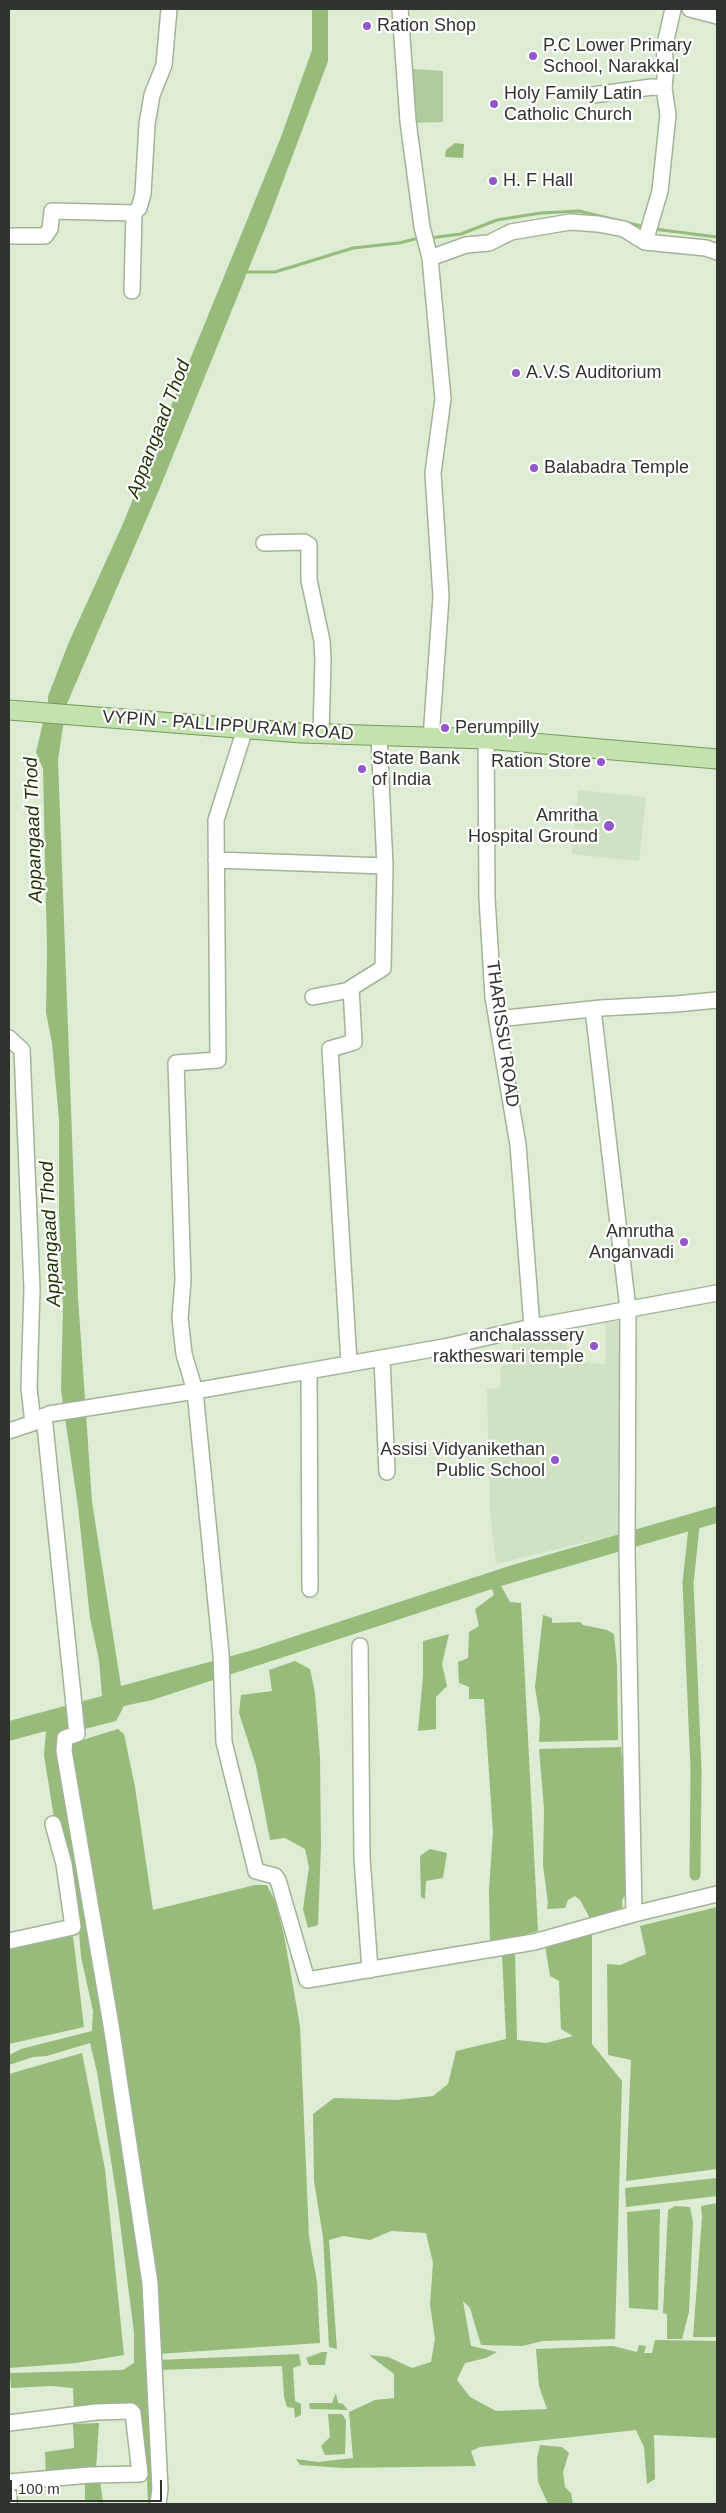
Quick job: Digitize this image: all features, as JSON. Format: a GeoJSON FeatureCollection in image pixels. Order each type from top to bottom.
{"type":"FeatureCollection","features":[{"type":"Feature","properties":{"kind":"main road","name":"VYPIN - PALLIPPURAM ROAD"},"geometry":{"type":"LineString","coordinates":[[9,710],[321,734],[486,739],[717,759]]}},
{"type":"Feature","properties":{"kind":"street"},"geometry":{"type":"LineString","coordinates":[[132,291],[134,213],[139,208],[143,194],[152,95],[164,65],[169,9]]}},
{"type":"Feature","properties":{"kind":"street"},"geometry":{"type":"LineString","coordinates":[[400,9],[408,121],[422,227],[430,258],[443,399],[433,473],[441,597],[431,738]]}},
{"type":"Feature","properties":{"kind":"street"},"geometry":{"type":"LineString","coordinates":[[648,232],[660,191],[668,115],[664,88],[666,67],[664,49],[673,9]]}},
{"type":"Feature","properties":{"kind":"street"},"geometry":{"type":"LineString","coordinates":[[690,9],[717,16]]}},
{"type":"Feature","properties":{"kind":"street"},"geometry":{"type":"LineString","coordinates":[[592,95],[652,86],[664,88]]}},
{"type":"Feature","properties":{"kind":"street"},"geometry":{"type":"LineString","coordinates":[[9,236],[44,236],[50,229],[52,211],[134,213]]}},
{"type":"Feature","properties":{"kind":"street"},"geometry":{"type":"LineString","coordinates":[[430,258],[466,245],[489,243],[511,232],[570,222],[598,224],[648,232],[717,252]]}},
{"type":"Feature","properties":{"kind":"street"},"geometry":{"type":"LineString","coordinates":[[264,543],[304,542],[309,545],[309,580],[322,641],[321,734]]}},
{"type":"Feature","properties":{"kind":"street"},"geometry":{"type":"LineString","coordinates":[[245,729],[216,820],[218,1060],[176,1064],[183,1280],[180,1318],[184,1354],[195,1391],[221,1654],[224,1742],[256,1871],[275,1876],[278,1880],[307,1980],[534,1942],[634,1914],[717,1894]]}},
{"type":"Feature","properties":{"kind":"street"},"geometry":{"type":"LineString","coordinates":[[313,996],[350,990],[383,968],[385,866],[380,737]]}},
{"type":"Feature","properties":{"kind":"street","name":"THARISSU ROAD"},"geometry":{"type":"LineString","coordinates":[[486,739],[487,898],[493,997],[518,1145],[532,1327]]}},
{"type":"Feature","properties":{"kind":"street"},"geometry":{"type":"LineString","coordinates":[[216,860],[385,866]]}},
{"type":"Feature","properties":{"kind":"street"},"geometry":{"type":"LineString","coordinates":[[349,1363],[330,1049],[354,1042],[351,988]]}},
{"type":"Feature","properties":{"kind":"street"},"geometry":{"type":"LineString","coordinates":[[497,1019],[593,1009],[717,1000]]}},
{"type":"Feature","properties":{"kind":"street"},"geometry":{"type":"LineString","coordinates":[[593,1009],[628,1309],[627,1552],[634,1914]]}},
{"type":"Feature","properties":{"kind":"street"},"geometry":{"type":"LineString","coordinates":[[9,1038],[22,1050],[32,1289],[28,1388],[42,1418],[77,1734],[65,1738],[64,1751],[111,2024],[150,2283],[160,2489],[158,2504]]}},
{"type":"Feature","properties":{"kind":"street"},"geometry":{"type":"LineString","coordinates":[[9,1431],[42,1418],[444,1347],[532,1327],[717,1293]]}},
{"type":"Feature","properties":{"kind":"street"},"geometry":{"type":"LineString","coordinates":[[382,1358],[387,1472]]}},
{"type":"Feature","properties":{"kind":"street"},"geometry":{"type":"LineString","coordinates":[[309,1371],[310,1590]]}},
{"type":"Feature","properties":{"kind":"street"},"geometry":{"type":"LineString","coordinates":[[360,1646],[362,1858],[370,1970]]}},
{"type":"Feature","properties":{"kind":"street"},"geometry":{"type":"LineString","coordinates":[[9,1940],[72,1927],[64,1864],[53,1824]]}},
{"type":"Feature","properties":{"kind":"street"},"geometry":{"type":"LineString","coordinates":[[9,2423],[96,2412],[131,2411],[133,2413],[140,2474],[90,2475],[9,2482]]}},
{"type":"Feature","properties":{"kind":"street"},"geometry":{"type":"LineString","coordinates":[[9,2496],[9,2504]]}},
{"type":"Feature","properties":{"kind":"shaded area"},"geometry":{"type":"Polygon","coordinates":[[[312,9],[328,9],[328,61],[270,216],[159,490],[66,706],[58,760],[78,1297],[92,1502],[121,1686],[253,1650],[509,1566],[717,1506],[717,1523],[501,1586],[510,1602],[521,1603],[538,1931],[490,1944],[489,1890],[493,1832],[484,1699],[469,1699],[469,1687],[459,1683],[458,1662],[468,1658],[469,1632],[479,1626],[475,1609],[494,1595],[492,1589],[152,1700],[124,1706],[116,1721],[65,1734],[140,2221],[156,2475],[151,2504],[148,2504],[147,2480],[135,2407],[74,2412],[73,2388],[51,2386],[11,2388],[10,2373],[123,2370],[134,2363],[134,2333],[117,2199],[97,2072],[90,2043],[9,2065],[9,2055],[21,2049],[92,2031],[93,2011],[81,1957],[78,1919],[54,1818],[44,1755],[46,1731],[9,1741],[9,1721],[102,1696],[99,1660],[90,1618],[78,1507],[61,1390],[63,1306],[59,1214],[59,1119],[52,1043],[46,1013],[47,951],[43,769],[36,752],[48,696],[69,642],[122,526],[281,137],[312,50],[312,9]]]}},
{"type":"Feature","properties":{"kind":"shaded area"},"geometry":{"type":"Polygon","coordinates":[[[413,69],[443,71],[443,122],[413,123],[413,69]]]}},
{"type":"Feature","properties":{"kind":"shaded area"},"geometry":{"type":"Polygon","coordinates":[[[455,143],[464,144],[463,158],[445,157],[446,150],[455,143]]]}},
{"type":"Feature","properties":{"kind":"shaded area","name":"Amritha Hospital Ground"},"geometry":{"type":"Polygon","coordinates":[[[578,790],[646,797],[639,861],[572,854],[578,790]]]}},
{"type":"Feature","properties":{"kind":"shaded area","name":"Assisi Vidyanikethan Public School"},"geometry":{"type":"Polygon","coordinates":[[[606,1322],[620,1322],[622,1407],[620,1534],[496,1564],[490,1513],[487,1389],[500,1388],[501,1365],[512,1364],[513,1337],[530,1333],[566,1332],[567,1361],[605,1364],[606,1322]]]}},
{"type":"Feature","properties":{"kind":"shaded area"},"geometry":{"type":"Polygon","coordinates":[[[543,1615],[552,1618],[552,1623],[580,1622],[583,1625],[607,1630],[614,1634],[617,1665],[618,1740],[539,1742],[540,1719],[535,1687],[543,1615]]]}},
{"type":"Feature","properties":{"kind":"shaded area"},"geometry":{"type":"Polygon","coordinates":[[[449,1634],[442,1664],[447,1686],[436,1697],[436,1729],[418,1731],[423,1676],[423,1641],[449,1634]]]}},
{"type":"Feature","properties":{"kind":"shaded area"},"geometry":{"type":"Polygon","coordinates":[[[295,1661],[310,1669],[315,1693],[320,1758],[321,1846],[318,1925],[308,1928],[303,1909],[309,1867],[305,1849],[285,1838],[270,1840],[256,1766],[239,1713],[241,1695],[272,1691],[269,1670],[295,1661]]]}},
{"type":"Feature","properties":{"kind":"shaded area"},"geometry":{"type":"Polygon","coordinates":[[[118,1729],[124,1734],[135,1787],[153,1910],[255,1885],[267,1885],[275,1901],[284,1935],[300,2026],[309,2237],[317,2282],[320,2343],[158,2354],[68,1749],[76,1742],[118,1729]]]}},
{"type":"Feature","properties":{"kind":"shaded area"},"geometry":{"type":"Polygon","coordinates":[[[621,1747],[626,1802],[629,1891],[622,1900],[623,1914],[592,1922],[580,1900],[575,1896],[568,1900],[565,1908],[547,1909],[548,1903],[543,1865],[544,1809],[539,1749],[621,1747]]]}},
{"type":"Feature","properties":{"kind":"shaded area"},"geometry":{"type":"Polygon","coordinates":[[[430,1849],[447,1853],[443,1878],[426,1881],[425,1899],[421,1897],[420,1856],[430,1849]]]}},
{"type":"Feature","properties":{"kind":"shaded area"},"geometry":{"type":"Polygon","coordinates":[[[717,1907],[717,2169],[626,2181],[631,2060],[608,2055],[607,1964],[620,1965],[646,1954],[640,1926],[717,1907]]]}},
{"type":"Feature","properties":{"kind":"shaded area"},"geometry":{"type":"Polygon","coordinates":[[[592,1932],[592,2044],[622,2081],[615,2339],[543,2341],[522,2346],[481,2345],[470,2308],[463,2301],[471,2346],[497,2352],[486,2358],[465,2363],[457,2380],[470,2397],[496,2411],[547,2409],[539,2386],[536,2349],[613,2346],[637,2352],[639,2345],[646,2346],[644,2353],[652,2353],[655,2340],[717,2341],[717,2438],[654,2435],[655,2479],[647,2484],[644,2447],[636,2430],[480,2447],[471,2451],[476,2466],[343,2468],[300,2465],[296,2459],[318,2462],[353,2458],[349,2412],[375,2400],[394,2398],[394,2374],[369,2355],[388,2357],[412,2368],[431,2362],[435,2339],[430,2304],[433,2263],[426,2233],[391,2231],[370,2240],[343,2236],[329,2240],[337,2349],[329,2347],[323,2237],[314,2181],[313,2114],[334,2098],[396,2100],[433,2096],[448,2084],[456,2051],[506,2039],[502,1953],[515,1952],[517,2040],[546,2043],[573,2036],[561,2029],[559,1981],[550,1976],[545,1945],[592,1932]]]}},
{"type":"Feature","properties":{"kind":"shaded area"},"geometry":{"type":"Polygon","coordinates":[[[73,1936],[84,2027],[9,2044],[9,1947],[73,1936]]]}},
{"type":"Feature","properties":{"kind":"shaded area"},"geometry":{"type":"Polygon","coordinates":[[[82,2053],[105,2169],[124,2355],[76,2363],[9,2368],[9,2074],[82,2053]]]}},
{"type":"Feature","properties":{"kind":"shaded area"},"geometry":{"type":"Polygon","coordinates":[[[717,2178],[717,2196],[626,2207],[625,2188],[717,2178]]]}},
{"type":"Feature","properties":{"kind":"shaded area"},"geometry":{"type":"Polygon","coordinates":[[[717,2203],[717,2337],[693,2337],[702,2217],[701,2206],[717,2203]]]}},
{"type":"Feature","properties":{"kind":"shaded area"},"geometry":{"type":"Polygon","coordinates":[[[675,2206],[690,2207],[693,2222],[689,2312],[682,2339],[667,2339],[667,2314],[663,2313],[668,2210],[675,2206]]]}},
{"type":"Feature","properties":{"kind":"shaded area"},"geometry":{"type":"Polygon","coordinates":[[[660,2209],[658,2310],[629,2308],[627,2212],[660,2209]]]}},
{"type":"Feature","properties":{"kind":"shaded area"},"geometry":{"type":"Polygon","coordinates":[[[327,2352],[325,2365],[309,2365],[306,2358],[327,2352]]]}},
{"type":"Feature","properties":{"kind":"shaded area"},"geometry":{"type":"Polygon","coordinates":[[[299,2354],[301,2365],[293,2368],[295,2401],[301,2404],[301,2415],[295,2418],[294,2408],[287,2407],[284,2396],[282,2366],[157,2370],[158,2360],[299,2354]]]}},
{"type":"Feature","properties":{"kind":"shaded area"},"geometry":{"type":"Polygon","coordinates":[[[336,2393],[338,2403],[343,2404],[348,2410],[310,2409],[309,2403],[332,2403],[336,2393]]]}},
{"type":"Feature","properties":{"kind":"shaded area"},"geometry":{"type":"Polygon","coordinates":[[[328,2414],[342,2414],[346,2420],[345,2454],[325,2455],[321,2446],[330,2437],[328,2414]]]}},
{"type":"Feature","properties":{"kind":"shaded area"},"geometry":{"type":"Polygon","coordinates":[[[99,2423],[96,2470],[46,2474],[45,2452],[74,2448],[73,2424],[99,2423]]]}},
{"type":"Feature","properties":{"kind":"shaded area"},"geometry":{"type":"Polygon","coordinates":[[[540,2445],[562,2447],[569,2453],[563,2472],[565,2487],[571,2493],[573,2504],[548,2504],[538,2482],[537,2458],[540,2445]]]}},
{"type":"Feature","properties":{"kind":"shaded area"},"geometry":{"type":"Polygon","coordinates":[[[100,2480],[103,2503],[85,2500],[85,2483],[100,2480]]]}},
{"type":"Feature","properties":{"kind":"waterway"},"geometry":{"type":"LineString","coordinates":[[430,238],[461,234],[497,220],[541,213],[579,211],[645,227]]}},
{"type":"Feature","properties":{"kind":"waterway"},"geometry":{"type":"LineString","coordinates":[[654,229],[717,237]]}},
{"type":"Feature","properties":{"kind":"waterway"},"geometry":{"type":"LineString","coordinates":[[242,272],[275,272],[353,248],[399,243],[415,239]]}},
{"type":"Feature","properties":{"kind":"waterway"},"geometry":{"type":"LineString","coordinates":[[688,1521],[694,1527],[688,1583],[696,1769],[695,1875]]}},
{"type":"Feature","properties":{"kind":"place","name":"Ration Shop"},"geometry":{"type":"Point","coordinates":[367,26]}},
{"type":"Feature","properties":{"kind":"place","name":"P.C Lower Primary School, Narakkal"},"geometry":{"type":"Point","coordinates":[533,56]}},
{"type":"Feature","properties":{"kind":"place","name":"Holy Family Latin Catholic Church"},"geometry":{"type":"Point","coordinates":[494,104]}},
{"type":"Feature","properties":{"kind":"place","name":"H. F Hall"},"geometry":{"type":"Point","coordinates":[493,181]}},
{"type":"Feature","properties":{"kind":"place","name":"A.V.S Auditorium"},"geometry":{"type":"Point","coordinates":[516,373]}},
{"type":"Feature","properties":{"kind":"place","name":"Balabadra Temple"},"geometry":{"type":"Point","coordinates":[534,468]}},
{"type":"Feature","properties":{"kind":"place","name":"Perumpilly"},"geometry":{"type":"Point","coordinates":[445,728]}},
{"type":"Feature","properties":{"kind":"place","name":"Ration Store"},"geometry":{"type":"Point","coordinates":[601,762]}},
{"type":"Feature","properties":{"kind":"place","name":"State Bank of India"},"geometry":{"type":"Point","coordinates":[362,769]}},
{"type":"Feature","properties":{"kind":"place","name":"Amritha Hospital Ground"},"geometry":{"type":"Point","coordinates":[609,826]}},
{"type":"Feature","properties":{"kind":"place","name":"Amrutha Anganvadi"},"geometry":{"type":"Point","coordinates":[684,1242]}},
{"type":"Feature","properties":{"kind":"place","name":"anchalasssery raktheswari temple"},"geometry":{"type":"Point","coordinates":[594,1346]}},
{"type":"Feature","properties":{"kind":"place","name":"Assisi Vidyanikethan Public School"},"geometry":{"type":"Point","coordinates":[555,1460]}},
{"type":"Feature","properties":{"kind":"water label","name":"Appangaad Thod"},"geometry":{"type":"Point","coordinates":[159,429]}},
{"type":"Feature","properties":{"kind":"water label","name":"Appangaad Thod"},"geometry":{"type":"Point","coordinates":[34,830]}},
{"type":"Feature","properties":{"kind":"water label","name":"Appangaad Thod"},"geometry":{"type":"Point","coordinates":[51,1234]}}]}
